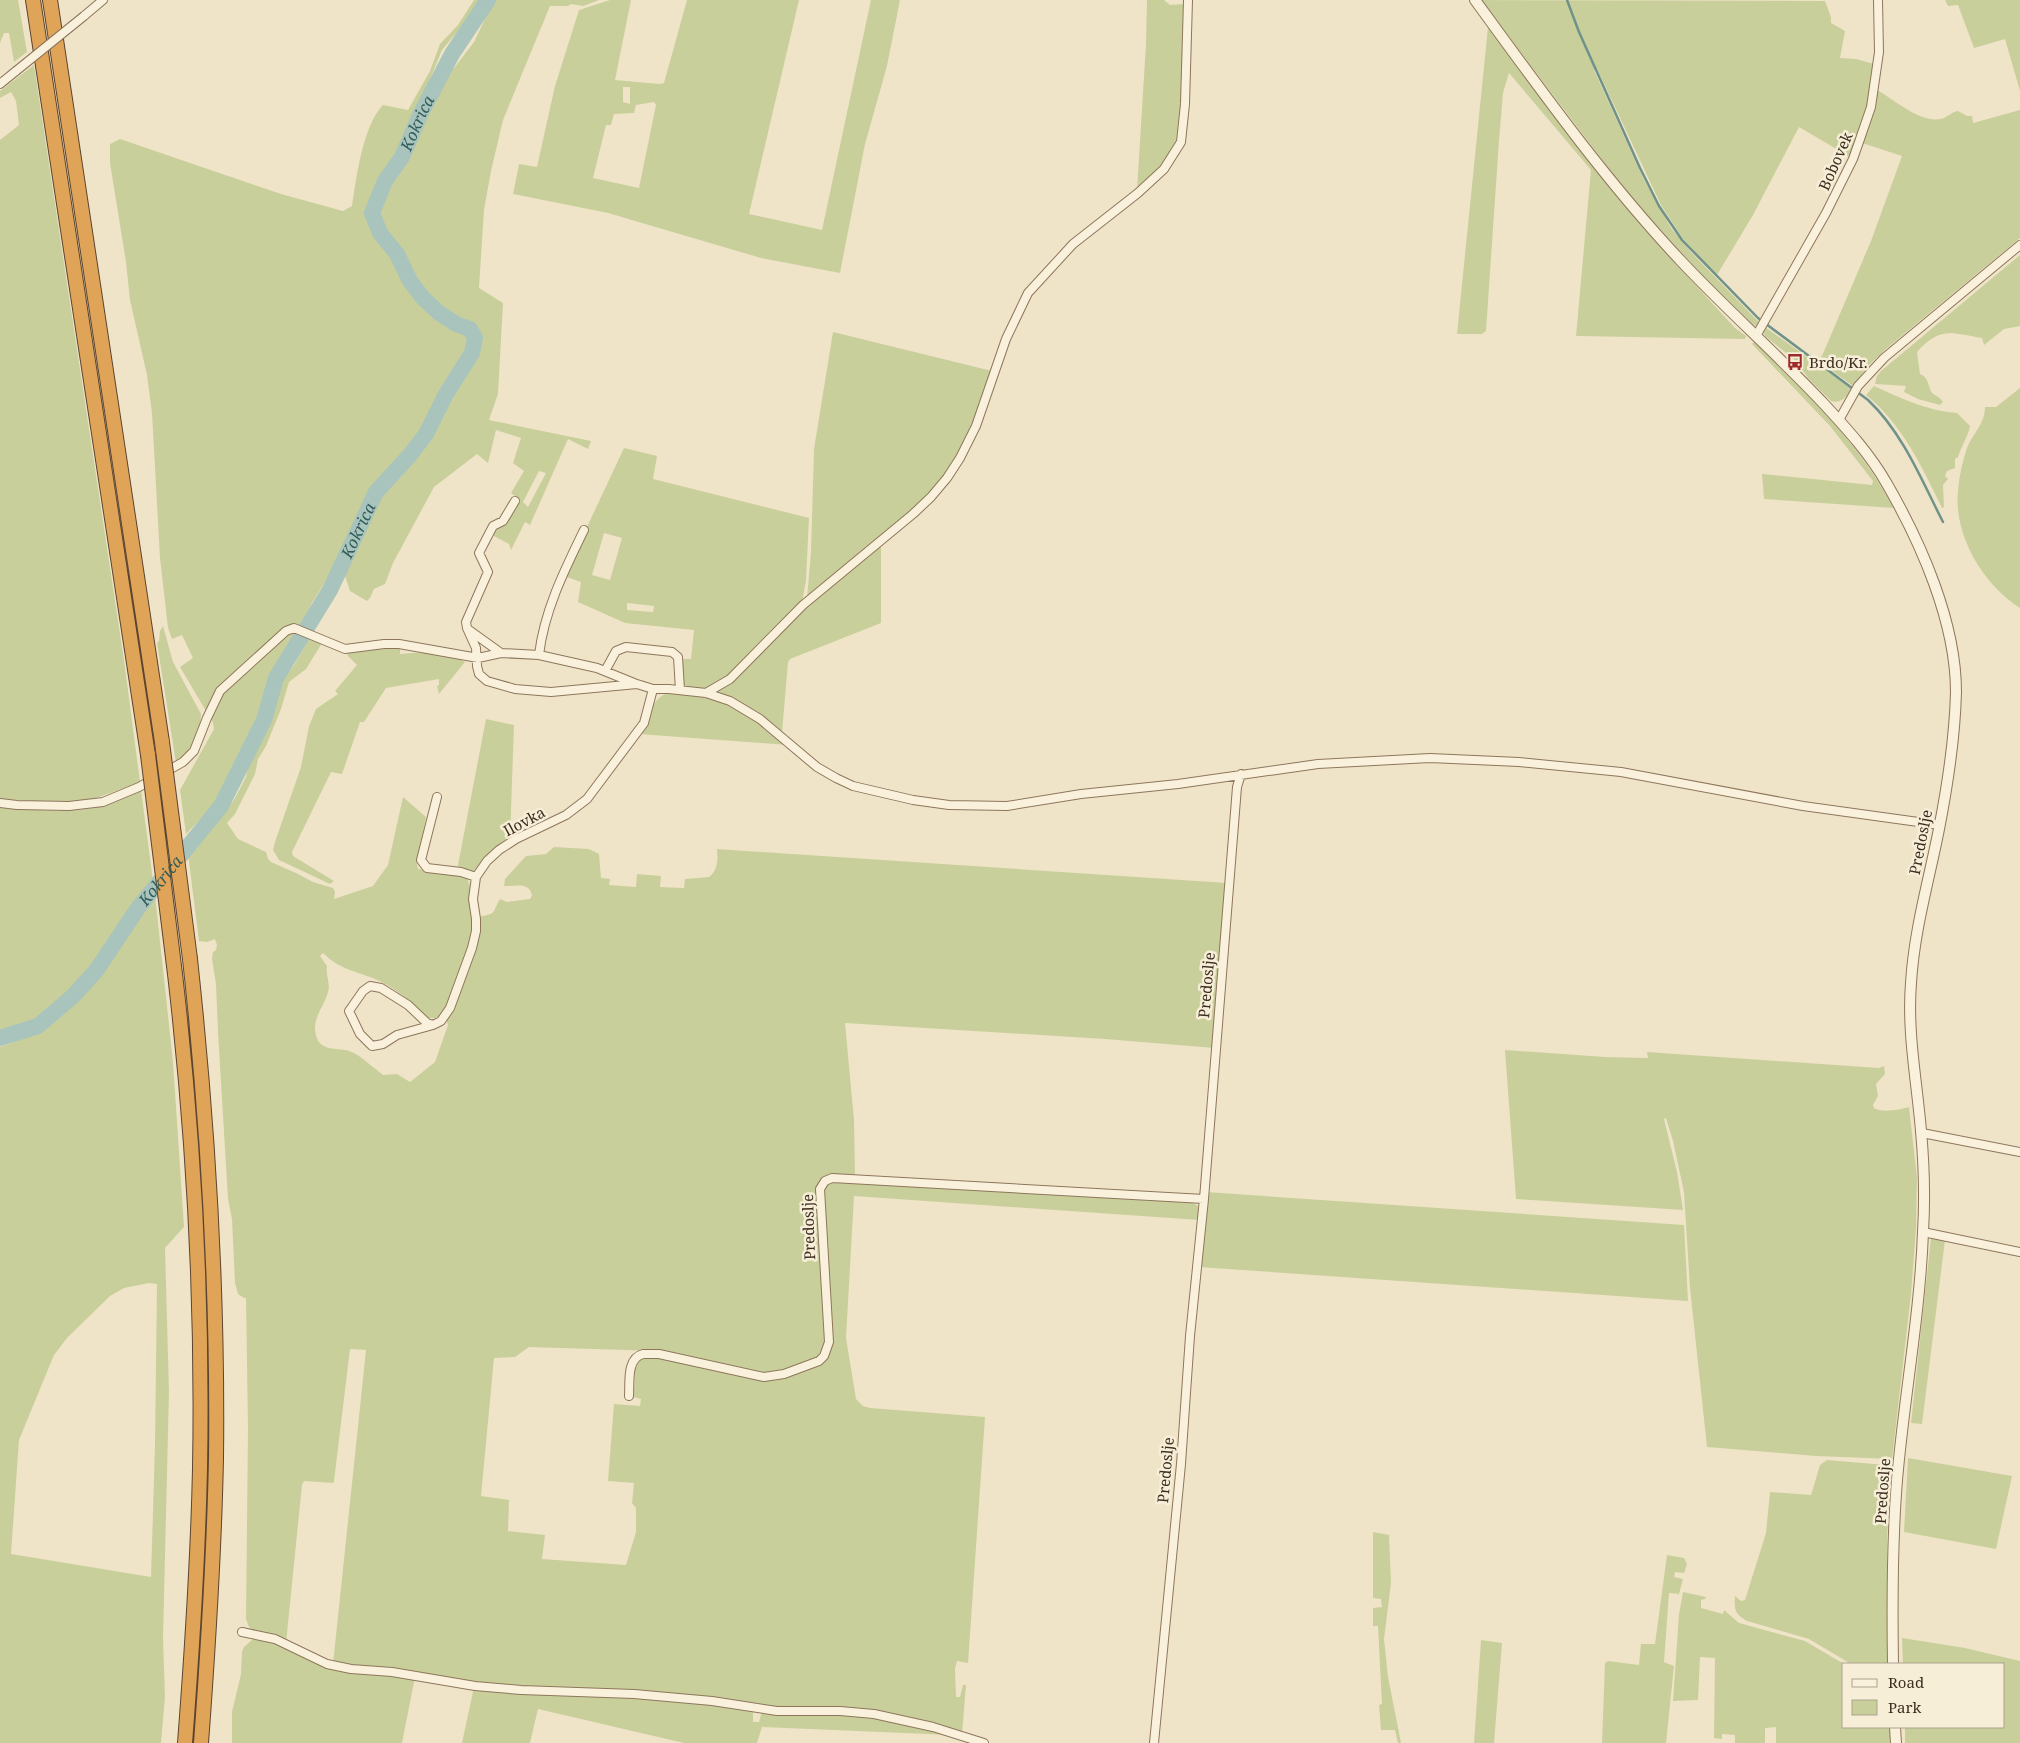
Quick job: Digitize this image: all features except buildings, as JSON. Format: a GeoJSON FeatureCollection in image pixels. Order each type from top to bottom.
{"type":"FeatureCollection","features":[{"type":"Feature","properties":{"kind":"highway"},"geometry":{"type":"LineString","coordinates":[[33,0],[148,755],[185,1058],[198,1268],[200,1394],[196,1588],[185,1743]]}},
{"type":"Feature","properties":{"kind":"highway"},"geometry":{"type":"LineString","coordinates":[[50,0],[162,742],[190,959],[202,1081],[216,1342],[214,1528],[201,1743]]}},
{"type":"Feature","properties":{"kind":"street"},"geometry":{"type":"LineString","coordinates":[[0,84],[102,0]]}},
{"type":"Feature","properties":{"kind":"street"},"geometry":{"type":"LineString","coordinates":[[706,693],[730,679],[804,605],[913,514],[947,478],[960,458],[976,426],[1006,339],[1028,293],[1073,244],[1138,193],[1164,169],[1181,142],[1185,104],[1188,0]]}},
{"type":"Feature","properties":{"kind":"street","name":"Predoslje"},"geometry":{"type":"LineString","coordinates":[[1475,0],[1571,130],[1627,200],[1687,267],[1758,331],[1863,449],[1879,471],[1920,548],[1947,628],[1954,667],[1956,692],[1952,737],[1940,825],[1916,937],[1910,984],[1912,1046],[1922,1133],[1923,1232],[1896,1497],[1892,1572],[1893,1663]]}},
{"type":"Feature","properties":{"kind":"street","name":"Bobovek"},"geometry":{"type":"LineString","coordinates":[[1758,331],[1826,212],[1853,160],[1871,107],[1880,52],[1878,0]]}},
{"type":"Feature","properties":{"kind":"street"},"geometry":{"type":"LineString","coordinates":[[1838,420],[1858,386],[1884,358],[2020,244]]}},
{"type":"Feature","properties":{"kind":"street"},"geometry":{"type":"LineString","coordinates":[[515,501],[503,521],[493,526],[479,553],[488,572],[466,622],[476,648],[477,666],[480,674],[487,681],[515,689],[551,692],[637,684]]}},
{"type":"Feature","properties":{"kind":"street"},"geometry":{"type":"LineString","coordinates":[[539,655],[543,635],[560,581],[584,530]]}},
{"type":"Feature","properties":{"kind":"street"},"geometry":{"type":"LineString","coordinates":[[0,802],[17,805],[69,806],[103,802],[139,787],[183,762],[194,751],[220,691],[286,631],[294,628],[345,649],[399,644],[478,658],[501,653],[539,655],[578,663],[653,689],[706,693],[730,701],[760,719],[817,767],[853,786],[913,800],[949,805],[1007,806],[1081,794],[1178,784],[1318,764],[1430,758],[1571,766],[1621,772],[1802,806],[1940,825]]}},
{"type":"Feature","properties":{"kind":"street"},"geometry":{"type":"LineString","coordinates":[[467,628],[501,653]]}},
{"type":"Feature","properties":{"kind":"street"},"geometry":{"type":"LineString","coordinates":[[605,672],[616,650],[626,647],[672,652],[678,657],[680,690]]}},
{"type":"Feature","properties":{"kind":"street","name":"Ilovka"},"geometry":{"type":"LineString","coordinates":[[476,877],[487,861],[499,850],[516,839],[566,814],[587,799],[644,723],[653,689]]}},
{"type":"Feature","properties":{"kind":"street","name":"Predoslje"},"geometry":{"type":"LineString","coordinates":[[1154,1743],[1204,1199],[1237,787],[1241,774]]}},
{"type":"Feature","properties":{"kind":"street"},"geometry":{"type":"LineString","coordinates":[[433,1025],[427,1023],[408,1005],[381,988],[370,986],[363,991],[349,1011],[360,1034],[372,1046],[383,1044],[397,1035],[433,1025],[441,1021],[450,1008],[472,948],[476,925],[473,900],[476,877],[461,872],[427,868],[421,860],[437,798]]}},
{"type":"Feature","properties":{"kind":"street"},"geometry":{"type":"LineString","coordinates":[[1922,1133],[2020,1152]]}},
{"type":"Feature","properties":{"kind":"street","name":"Predoslje"},"geometry":{"type":"LineString","coordinates":[[629,1396],[632,1364],[637,1357],[643,1354],[659,1354],[764,1377],[784,1374],[819,1361],[824,1356],[828,1342],[820,1189],[825,1181],[832,1178],[1204,1199]]}},
{"type":"Feature","properties":{"kind":"street"},"geometry":{"type":"LineString","coordinates":[[1923,1232],[2020,1252]]}},
{"type":"Feature","properties":{"kind":"street"},"geometry":{"type":"LineString","coordinates":[[242,1632],[276,1639],[327,1664],[351,1669],[392,1672],[475,1686],[521,1690],[652,1695],[712,1701],[777,1711],[874,1714],[933,1727],[984,1743]]}},
{"type":"Feature","properties":{"kind":"street"},"geometry":{"type":"LineString","coordinates":[[1895,1728],[1896,1743]]}},
{"type":"Feature","properties":{"kind":"green space"},"geometry":{"type":"Polygon","coordinates":[[[0,0],[18,0],[27,52],[14,62],[9,33],[4,33],[0,43],[0,0]]]}},
{"type":"Feature","properties":{"kind":"green space"},"geometry":{"type":"Polygon","coordinates":[[[474,0],[480,0],[475,11],[442,50],[416,113],[413,128],[399,155],[382,180],[370,209],[369,221],[377,236],[396,261],[405,282],[420,300],[438,316],[467,331],[469,351],[428,414],[413,445],[370,493],[335,566],[312,603],[295,639],[269,682],[260,714],[226,786],[215,804],[186,834],[180,790],[214,729],[213,723],[180,667],[193,658],[182,635],[172,639],[168,628],[160,558],[152,413],[147,375],[130,300],[126,262],[110,163],[110,144],[120,139],[281,194],[343,211],[352,206],[365,139],[376,114],[383,105],[408,110],[430,71],[440,44],[458,25],[474,0]]]}},
{"type":"Feature","properties":{"kind":"green space"},"geometry":{"type":"Polygon","coordinates":[[[494,0],[599,0],[583,6],[571,4],[568,6],[550,6],[503,120],[484,210],[479,288],[503,303],[498,394],[489,420],[591,441],[588,449],[568,439],[530,525],[525,522],[511,550],[509,544],[492,535],[495,529],[503,525],[520,500],[511,493],[524,471],[513,463],[521,438],[496,430],[488,463],[477,454],[434,487],[393,563],[385,584],[374,589],[367,601],[350,591],[344,573],[381,493],[414,460],[444,416],[451,393],[474,363],[478,336],[474,328],[465,322],[454,319],[436,307],[425,296],[394,240],[384,230],[376,213],[387,182],[410,153],[441,85],[474,42],[494,0]],[[539,471],[523,502],[528,507],[546,473],[539,471]]]}},
{"type":"Feature","properties":{"kind":"green space"},"geometry":{"type":"Polygon","coordinates":[[[610,0],[631,0],[615,80],[660,84],[664,83],[687,0],[799,0],[749,214],[822,230],[871,0],[900,0],[887,66],[865,144],[840,273],[761,258],[608,213],[513,194],[519,164],[537,167],[555,86],[579,10],[610,0]],[[623,87],[623,102],[630,104],[630,87],[623,87]],[[654,102],[636,105],[634,113],[614,114],[611,125],[606,125],[593,178],[639,188],[656,105],[654,102]]]}},
{"type":"Feature","properties":{"kind":"green space"},"geometry":{"type":"Polygon","coordinates":[[[1147,0],[1164,0],[1170,5],[1184,4],[1182,107],[1177,141],[1162,167],[1137,190],[1146,44],[1147,0]]]}},
{"type":"Feature","properties":{"kind":"green space"},"geometry":{"type":"Polygon","coordinates":[[[1481,0],[1825,1],[1831,17],[1831,23],[1845,31],[1840,58],[1856,59],[1874,64],[1867,108],[1850,157],[1799,127],[1753,215],[1717,275],[1683,239],[1661,205],[1597,69],[1594,70],[1644,180],[1671,228],[1691,252],[1760,323],[1757,326],[1753,325],[1702,275],[1628,194],[1481,0]]]}},
{"type":"Feature","properties":{"kind":"green space"},"geometry":{"type":"Polygon","coordinates":[[[1945,0],[2020,0],[2020,91],[2005,39],[1974,48],[1958,5],[1948,6],[1945,0]]]}},
{"type":"Feature","properties":{"kind":"green space"},"geometry":{"type":"Polygon","coordinates":[[[1488,27],[1644,229],[1735,328],[1746,336],[1745,339],[1576,336],[1591,170],[1509,73],[1503,93],[1486,331],[1482,334],[1457,334],[1488,27]]]}},
{"type":"Feature","properties":{"kind":"green space"},"geometry":{"type":"Polygon","coordinates":[[[34,65],[124,660],[140,782],[88,801],[67,803],[0,799],[0,140],[19,125],[16,101],[11,92],[0,98],[0,91],[34,65]]]}},
{"type":"Feature","properties":{"kind":"green space"},"geometry":{"type":"Polygon","coordinates":[[[1879,91],[1925,118],[1942,118],[1958,111],[1967,116],[1972,116],[1973,123],[2020,110],[2020,238],[1887,348],[1868,366],[1853,386],[1817,360],[1822,356],[1871,241],[1902,156],[1862,143],[1875,92],[1879,91]]]}},
{"type":"Feature","properties":{"kind":"green space"},"geometry":{"type":"Polygon","coordinates":[[[2020,255],[2020,326],[2004,329],[1984,345],[1982,338],[1946,333],[1932,338],[1917,352],[1920,374],[1926,379],[1932,393],[1943,402],[1940,405],[1918,399],[1904,392],[1906,386],[1875,384],[1877,376],[1881,371],[2020,255]]]}},
{"type":"Feature","properties":{"kind":"green space"},"geometry":{"type":"Polygon","coordinates":[[[1765,327],[1852,389],[1848,395],[1840,401],[1831,401],[1808,378],[1796,361],[1765,336],[1763,331],[1765,327]]]}},
{"type":"Feature","properties":{"kind":"green space"},"geometry":{"type":"Polygon","coordinates":[[[833,332],[992,371],[970,430],[957,456],[945,474],[915,507],[807,598],[811,552],[814,449],[833,332]]]}},
{"type":"Feature","properties":{"kind":"green space"},"geometry":{"type":"Polygon","coordinates":[[[1754,342],[1803,389],[1846,437],[1871,471],[1894,508],[1764,499],[1762,474],[1872,485],[1873,481],[1830,426],[1752,344],[1754,342]]]}},
{"type":"Feature","properties":{"kind":"green space"},"geometry":{"type":"Polygon","coordinates":[[[1874,386],[1925,407],[1957,413],[1970,426],[1958,457],[1955,459],[1955,468],[1947,471],[1945,476],[1948,479],[1943,485],[1944,507],[1942,508],[1919,462],[1901,433],[1866,395],[1874,386]]]}},
{"type":"Feature","properties":{"kind":"green space"},"geometry":{"type":"Polygon","coordinates":[[[2020,388],[2020,608],[1997,590],[1978,566],[1960,524],[1958,495],[1967,448],[1983,418],[1985,407],[1996,407],[2020,388]]]}},
{"type":"Feature","properties":{"kind":"green space"},"geometry":{"type":"Polygon","coordinates":[[[624,448],[657,456],[653,479],[809,518],[806,580],[802,603],[728,676],[706,688],[686,689],[681,682],[680,659],[691,659],[694,630],[625,623],[578,602],[581,582],[564,576],[624,448]],[[604,533],[592,575],[610,580],[622,538],[604,533]],[[627,603],[627,610],[653,612],[654,606],[627,603]]]}},
{"type":"Feature","properties":{"kind":"green space"},"geometry":{"type":"Polygon","coordinates":[[[881,545],[881,623],[790,659],[788,662],[782,733],[718,694],[717,690],[745,670],[786,624],[881,545]]]}},
{"type":"Feature","properties":{"kind":"green space"},"geometry":{"type":"Polygon","coordinates":[[[163,626],[173,662],[201,714],[200,729],[192,749],[176,763],[157,643],[163,626]]]}},
{"type":"Feature","properties":{"kind":"green space"},"geometry":{"type":"Polygon","coordinates":[[[310,637],[322,643],[306,669],[289,682],[281,709],[266,746],[258,759],[255,774],[235,814],[227,823],[238,839],[266,852],[271,862],[313,882],[333,888],[335,892],[334,899],[373,886],[388,865],[403,797],[426,817],[417,864],[418,869],[459,875],[467,878],[471,889],[474,931],[470,948],[446,1011],[438,1018],[427,1018],[407,999],[380,981],[341,966],[323,953],[320,956],[327,966],[329,989],[315,1023],[316,1037],[324,1046],[356,1054],[383,1075],[397,1074],[410,1082],[435,1062],[448,1025],[446,1020],[456,1001],[468,970],[476,938],[478,917],[489,915],[493,912],[500,899],[507,902],[530,899],[532,895],[527,888],[524,886],[504,886],[505,879],[526,856],[546,854],[554,847],[589,849],[599,854],[601,878],[610,879],[609,885],[636,887],[637,874],[661,876],[660,887],[684,888],[685,879],[709,877],[717,864],[717,849],[1227,883],[1214,1048],[1105,1039],[845,1023],[854,1120],[855,1175],[835,1174],[829,1176],[821,1183],[816,1197],[825,1345],[822,1354],[818,1358],[798,1367],[765,1375],[658,1351],[529,1347],[515,1357],[494,1358],[481,1496],[509,1500],[508,1531],[545,1535],[542,1559],[626,1565],[636,1532],[636,1508],[632,1503],[634,1483],[608,1481],[614,1404],[640,1406],[641,1399],[634,1397],[635,1365],[642,1359],[657,1357],[761,1379],[784,1377],[822,1363],[830,1351],[831,1344],[823,1197],[823,1190],[830,1181],[884,1182],[1192,1203],[1197,1205],[1200,1210],[1199,1220],[854,1196],[846,1338],[856,1399],[863,1406],[870,1408],[985,1417],[968,1663],[957,1661],[955,1669],[956,1697],[960,1697],[963,1685],[966,1685],[962,1734],[934,1725],[860,1711],[775,1709],[684,1696],[497,1686],[393,1670],[351,1668],[333,1664],[366,1350],[350,1349],[334,1481],[333,1483],[304,1481],[302,1485],[286,1643],[249,1627],[246,1619],[248,1428],[246,1298],[238,1294],[235,1283],[232,1219],[228,1199],[216,984],[212,959],[217,945],[215,939],[207,942],[199,941],[188,854],[224,814],[235,798],[246,777],[250,760],[269,721],[279,686],[310,637]]]}},
{"type":"Feature","properties":{"kind":"green space"},"geometry":{"type":"Polygon","coordinates":[[[384,646],[400,647],[400,654],[425,652],[442,654],[450,655],[465,662],[439,694],[437,686],[439,685],[439,679],[386,688],[364,722],[360,722],[342,774],[331,772],[292,852],[293,856],[334,881],[330,884],[279,860],[273,850],[301,767],[309,726],[316,709],[338,694],[335,691],[357,665],[347,655],[353,650],[384,646]]]}},
{"type":"Feature","properties":{"kind":"green space"},"geometry":{"type":"Polygon","coordinates":[[[669,692],[700,695],[736,708],[757,721],[788,745],[639,734],[654,704],[669,692]]]}},
{"type":"Feature","properties":{"kind":"green space"},"geometry":{"type":"Polygon","coordinates":[[[486,719],[514,725],[510,839],[479,869],[470,872],[459,869],[458,865],[486,719]]]}},
{"type":"Feature","properties":{"kind":"green space"},"geometry":{"type":"Polygon","coordinates":[[[141,790],[153,881],[120,928],[112,945],[69,995],[36,1023],[0,1034],[0,807],[51,811],[77,810],[112,803],[141,790]]]}},
{"type":"Feature","properties":{"kind":"green space"},"geometry":{"type":"Polygon","coordinates":[[[155,895],[173,1062],[184,1227],[165,1248],[169,1392],[163,1639],[165,1696],[161,1743],[0,1743],[0,1047],[17,1041],[40,1027],[84,989],[106,962],[126,930],[155,895]],[[149,1283],[124,1288],[110,1296],[67,1338],[54,1355],[19,1440],[11,1554],[151,1577],[157,1284],[149,1283]]]}},
{"type":"Feature","properties":{"kind":"green space"},"geometry":{"type":"Polygon","coordinates":[[[1505,1050],[1648,1058],[1647,1052],[1879,1068],[1884,1066],[1885,1074],[1876,1084],[1878,1096],[1873,1105],[1877,1110],[1886,1111],[1909,1107],[1917,1178],[1916,1228],[1911,1294],[1892,1459],[1816,1456],[1707,1447],[1690,1288],[1684,1192],[1666,1118],[1664,1119],[1677,1172],[1683,1210],[1516,1199],[1505,1050]]]}},
{"type":"Feature","properties":{"kind":"green space"},"geometry":{"type":"Polygon","coordinates":[[[1206,1192],[1684,1225],[1688,1301],[1199,1267],[1206,1192]]]}},
{"type":"Feature","properties":{"kind":"green space"},"geometry":{"type":"Polygon","coordinates":[[[1931,1238],[1945,1240],[1922,1424],[1911,1423],[1931,1238]]]}},
{"type":"Feature","properties":{"kind":"green space"},"geometry":{"type":"Polygon","coordinates":[[[1908,1458],[2012,1476],[1996,1549],[1904,1532],[1908,1458]]]}},
{"type":"Feature","properties":{"kind":"green space"},"geometry":{"type":"Polygon","coordinates":[[[1827,1460],[1891,1467],[1887,1539],[1887,1663],[1849,1663],[1809,1639],[1747,1621],[1738,1614],[1735,1608],[1735,1596],[1741,1601],[1745,1600],[1766,1533],[1770,1492],[1811,1495],[1820,1465],[1827,1460]]]}},
{"type":"Feature","properties":{"kind":"green space"},"geometry":{"type":"Polygon","coordinates":[[[1373,1532],[1389,1535],[1391,1583],[1384,1639],[1388,1677],[1401,1743],[1398,1743],[1395,1730],[1381,1730],[1379,1705],[1382,1704],[1378,1626],[1373,1626],[1373,1608],[1382,1607],[1381,1599],[1373,1598],[1373,1532]]]}},
{"type":"Feature","properties":{"kind":"green space"},"geometry":{"type":"Polygon","coordinates":[[[1667,1555],[1684,1558],[1687,1564],[1684,1573],[1675,1572],[1674,1577],[1683,1579],[1679,1594],[1669,1593],[1664,1662],[1674,1666],[1666,1743],[1602,1743],[1605,1663],[1608,1661],[1639,1665],[1641,1644],[1655,1644],[1667,1555]]]}},
{"type":"Feature","properties":{"kind":"green space"},"geometry":{"type":"Polygon","coordinates":[[[1683,1592],[1706,1597],[1701,1600],[1701,1608],[1723,1614],[1724,1610],[1739,1623],[1805,1641],[1842,1663],[1842,1728],[1890,1728],[1890,1743],[1776,1743],[1776,1727],[1765,1728],[1765,1743],[1735,1743],[1735,1735],[1722,1734],[1722,1739],[1714,1738],[1715,1658],[1700,1657],[1698,1700],[1673,1701],[1679,1614],[1683,1592]]]}},
{"type":"Feature","properties":{"kind":"green space"},"geometry":{"type":"Polygon","coordinates":[[[254,1638],[267,1638],[314,1660],[415,1677],[402,1743],[232,1743],[232,1712],[241,1674],[242,1652],[244,1647],[254,1638]]]}},
{"type":"Feature","properties":{"kind":"green space"},"geometry":{"type":"Polygon","coordinates":[[[1902,1638],[1965,1648],[2020,1661],[2020,1743],[1905,1743],[1905,1728],[2005,1728],[2005,1663],[1903,1663],[1902,1638]]]}},
{"type":"Feature","properties":{"kind":"green space"},"geometry":{"type":"Polygon","coordinates":[[[1481,1640],[1502,1643],[1494,1743],[1474,1743],[1481,1640]]]}},
{"type":"Feature","properties":{"kind":"green space"},"geometry":{"type":"Polygon","coordinates":[[[474,1687],[662,1697],[753,1710],[753,1722],[759,1722],[762,1711],[874,1716],[952,1735],[762,1727],[757,1743],[684,1743],[538,1709],[530,1743],[462,1743],[474,1687]]]}},
{"type":"Feature","properties":{"kind":"waterway","name":"Kokrica"},"geometry":{"type":"LineString","coordinates":[[0,1038],[38,1026],[72,997],[96,971],[138,908],[221,806],[264,720],[276,678],[330,590],[376,492],[410,455],[426,434],[446,394],[472,353],[475,338],[470,329],[456,324],[439,313],[423,298],[410,281],[397,254],[380,233],[372,213],[385,181],[402,157],[421,113],[452,54],[488,0]]}},
{"type":"Feature","properties":{"kind":"waterway"},"geometry":{"type":"LineString","coordinates":[[1567,0],[1579,32],[1640,168],[1659,206],[1682,240],[1758,318],[1868,400],[1892,427],[1902,442],[1943,522]]}},
{"type":"Feature","properties":{"kind":"place","name":"Brdo/Kr."},"geometry":{"type":"Point","coordinates":[1795,362]}}]}
